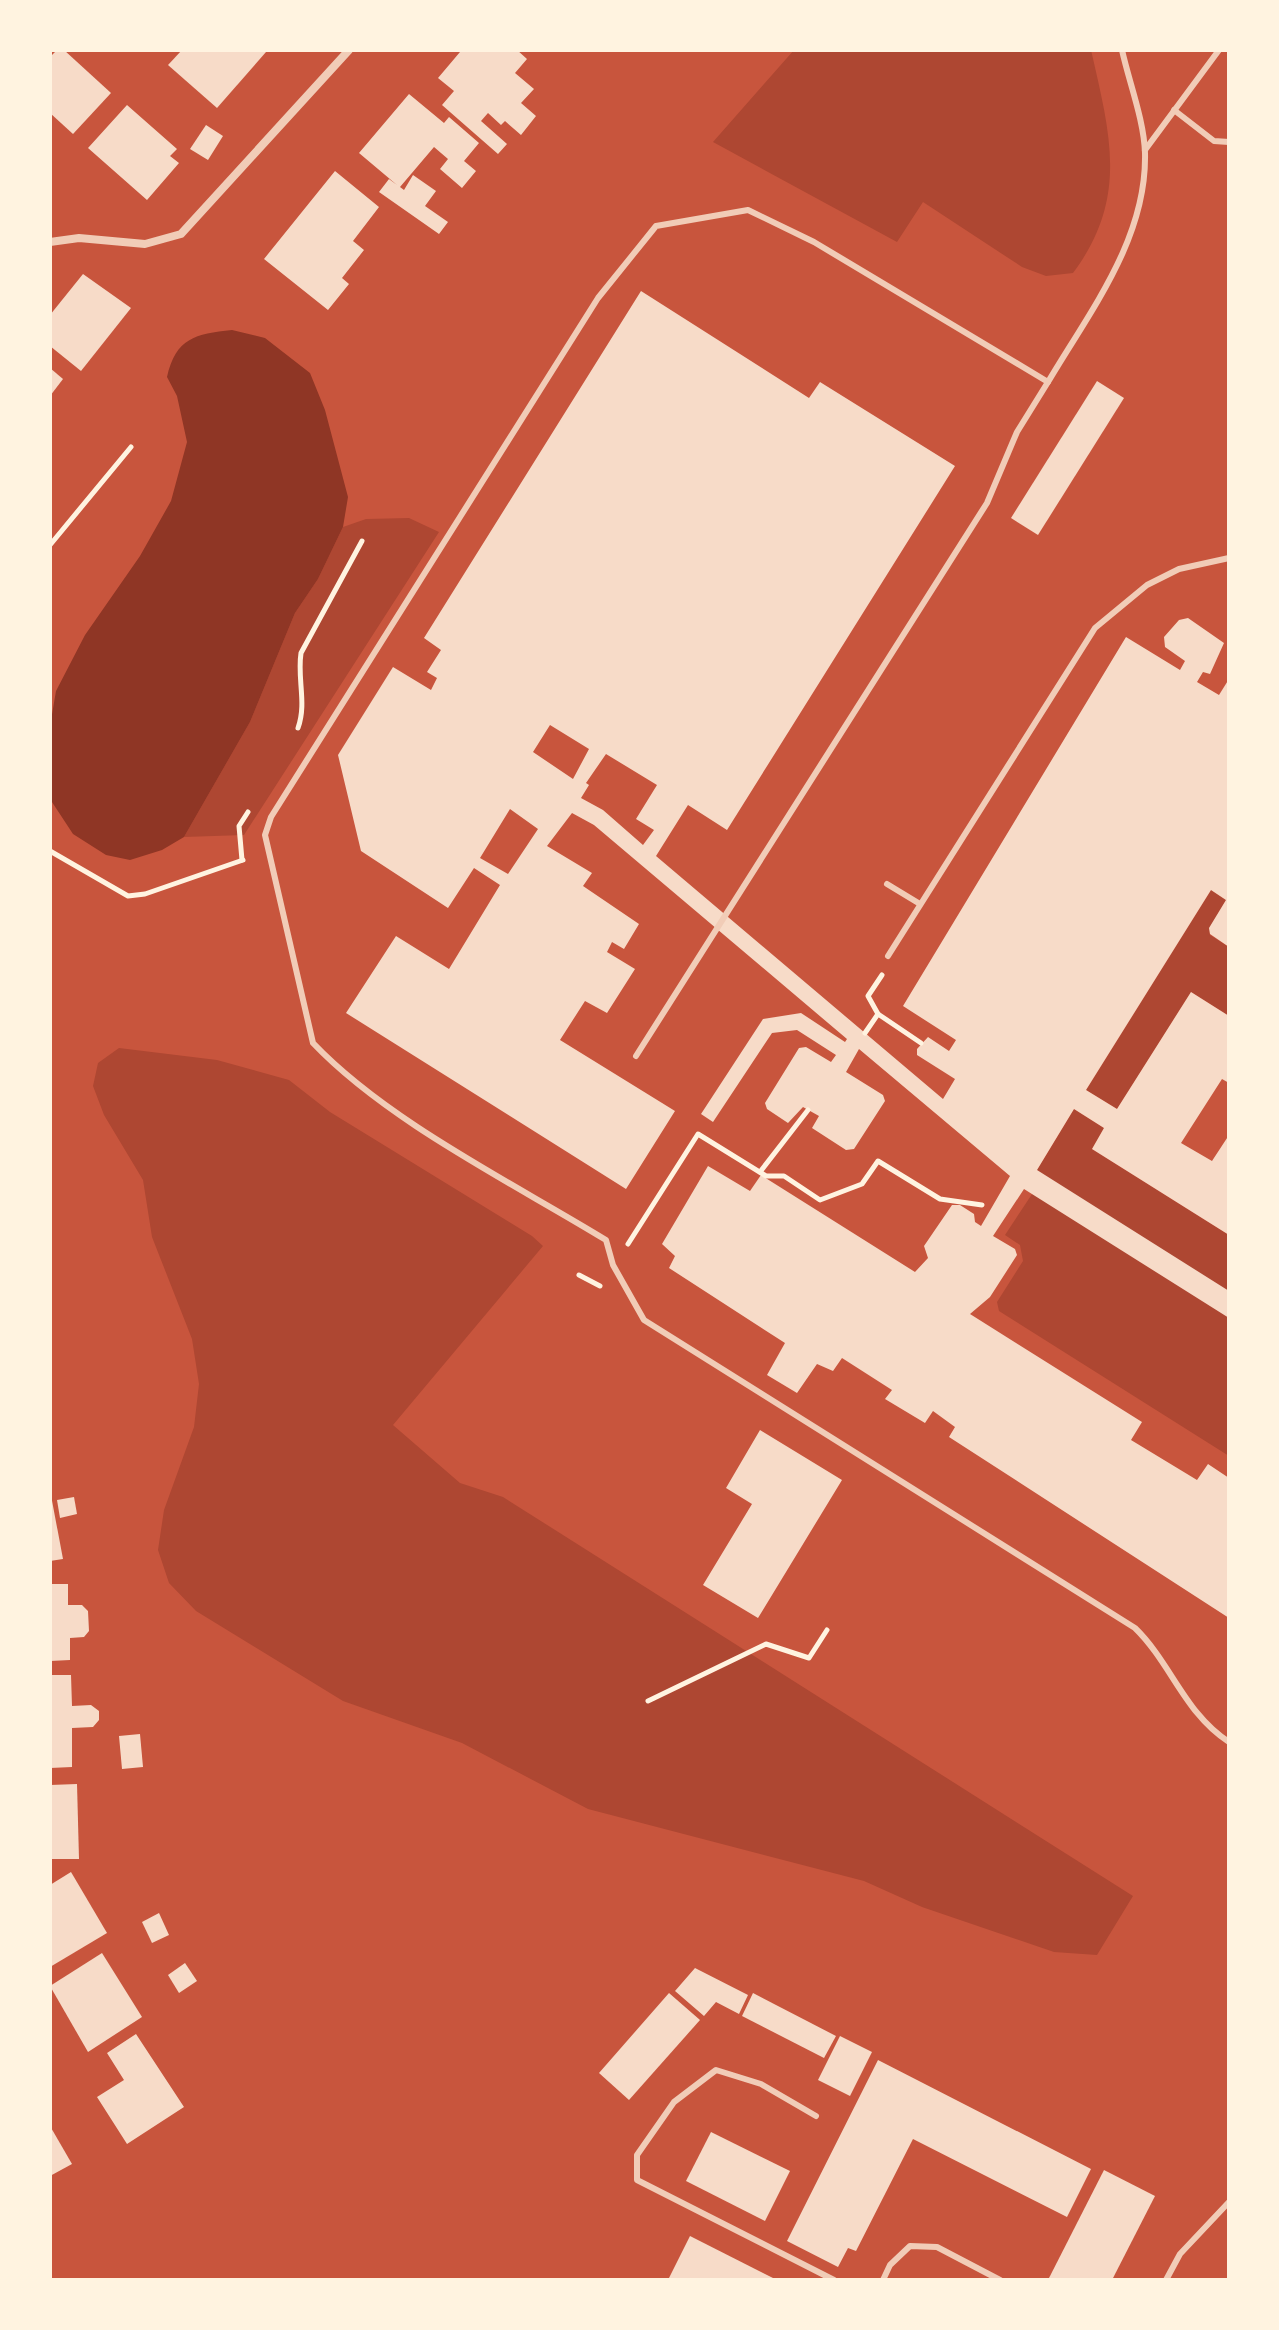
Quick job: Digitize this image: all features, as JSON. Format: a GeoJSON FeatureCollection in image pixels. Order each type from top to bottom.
{"type":"FeatureCollection","features":[{"type":"Feature","properties":{"kind":"street"},"geometry":{"type":"LineString","coordinates":[[50,242],[79,238],[145,244],[181,234],[349,50]]}},
{"type":"Feature","properties":{"kind":"lane"},"geometry":{"type":"LineString","coordinates":[[636,1056],[987,503],[1017,432],[1124,255],[1141,198],[1145,150],[1122,50]]}},
{"type":"Feature","properties":{"kind":"lane"},"geometry":{"type":"LineString","coordinates":[[1145,150],[1219,50]]}},
{"type":"Feature","properties":{"kind":"lane"},"geometry":{"type":"LineString","coordinates":[[1174,110],[1214,141],[1229,142]]}},
{"type":"Feature","properties":{"kind":"lane"},"geometry":{"type":"LineString","coordinates":[[1048,382],[814,242],[748,210],[656,226],[598,298],[280,804],[265,835],[267,854],[313,1043],[337,1068],[407,1118],[606,1240],[613,1265],[644,1320],[1135,1628],[1151,1644],[1189,1705],[1209,1729],[1229,1742]]}},
{"type":"Feature","properties":{"kind":"lane"},"geometry":{"type":"LineString","coordinates":[[888,956],[1095,628],[1147,585],[1179,569],[1229,558]]}},
{"type":"Feature","properties":{"kind":"lane"},"geometry":{"type":"LineString","coordinates":[[887,884],[920,904]]}},
{"type":"Feature","properties":{"kind":"lane"},"geometry":{"type":"LineString","coordinates":[[816,2116],[761,2084],[716,2070],[674,2102],[637,2155],[637,2180],[834,2280]]}},
{"type":"Feature","properties":{"kind":"lane"},"geometry":{"type":"LineString","coordinates":[[1166,2280],[1180,2254],[1229,2202]]}},
{"type":"Feature","properties":{"kind":"lane"},"geometry":{"type":"LineString","coordinates":[[883,2280],[890,2265],[910,2246],[937,2247],[1000,2280]]}},
{"type":"Feature","properties":{"kind":"path"},"geometry":{"type":"LineString","coordinates":[[50,545],[131,447]]}},
{"type":"Feature","properties":{"kind":"path"},"geometry":{"type":"LineString","coordinates":[[292,739],[304,709],[298,668],[301,653],[362,541]]}},
{"type":"Feature","properties":{"kind":"path"},"geometry":{"type":"LineString","coordinates":[[242,860],[239,826],[254,801]]}},
{"type":"Feature","properties":{"kind":"path"},"geometry":{"type":"LineString","coordinates":[[50,851],[128,896],[145,894],[267,854]]}},
{"type":"Feature","properties":{"kind":"path"},"geometry":{"type":"LineString","coordinates":[[888,956],[887,968],[868,996],[878,1014],[921,1043]]}},
{"type":"Feature","properties":{"kind":"path"},"geometry":{"type":"LineString","coordinates":[[865,1033],[878,1014]]}},
{"type":"Feature","properties":{"kind":"path"},"geometry":{"type":"LineString","coordinates":[[760,1172],[808,1110]]}},
{"type":"Feature","properties":{"kind":"path"},"geometry":{"type":"LineString","coordinates":[[579,1275],[599,1287],[698,1134],[760,1172],[784,1176],[820,1200],[862,1184],[878,1161],[940,1199],[982,1205]]}},
{"type":"Feature","properties":{"kind":"path"},"geometry":{"type":"LineString","coordinates":[[648,1701],[766,1644],[809,1658],[827,1630]]}},
{"type":"Feature","properties":{"kind":"shaded area"},"geometry":{"type":"Polygon","coordinates":[[[794,50],[1091,50],[1108,138],[1108,192],[1091,245],[1073,273],[1046,276],[1022,267],[923,202],[897,242],[713,142],[794,50]]]}},
{"type":"Feature","properties":{"kind":"shaded area"},"geometry":{"type":"Polygon","coordinates":[[[232,330],[265,338],[310,373],[325,410],[348,497],[343,527],[318,579],[295,613],[250,722],[184,837],[162,850],[130,860],[106,855],[73,834],[50,799],[50,726],[56,691],[85,635],[140,556],[171,501],[187,442],[177,396],[167,377],[171,364],[189,340],[232,330]]]}},
{"type":"Feature","properties":{"kind":"shaded area"},"geometry":{"type":"Polygon","coordinates":[[[409,518],[439,532],[244,835],[184,837],[250,722],[295,613],[318,579],[343,527],[366,519],[409,518]]]}},
{"type":"Feature","properties":{"kind":"shaded area"},"geometry":{"type":"Polygon","coordinates":[[[1211,890],[1226,900],[1209,929],[1210,935],[1229,947],[1229,1016],[1191,992],[1117,1109],[1086,1090],[1211,890]]]}},
{"type":"Feature","properties":{"kind":"shaded area"},"geometry":{"type":"Polygon","coordinates":[[[119,1048],[217,1060],[289,1080],[330,1112],[532,1236],[543,1246],[393,1425],[460,1483],[503,1497],[1133,1896],[1097,1955],[1054,1952],[922,1907],[864,1881],[588,1809],[462,1743],[343,1701],[196,1611],[169,1583],[158,1550],[164,1510],[194,1427],[199,1384],[192,1339],[152,1237],[143,1180],[104,1115],[93,1086],[98,1063],[119,1048]]]}},
{"type":"Feature","properties":{"kind":"shaded area"},"geometry":{"type":"Polygon","coordinates":[[[1074,1109],[1104,1128],[1092,1149],[1229,1235],[1229,1456],[999,1311],[997,1302],[1023,1261],[1020,1245],[1005,1235],[1044,1176],[1037,1170],[1074,1109]]]}},
{"type":"Feature","properties":{"kind":"building"},"geometry":{"type":"Polygon","coordinates":[[[57,50],[64,50],[111,93],[73,134],[50,113],[50,57],[57,50]]]}},
{"type":"Feature","properties":{"kind":"building"},"geometry":{"type":"Polygon","coordinates":[[[182,50],[266,52],[217,108],[168,65],[182,50]]]}},
{"type":"Feature","properties":{"kind":"building"},"geometry":{"type":"Polygon","coordinates":[[[458,50],[517,50],[527,59],[515,73],[534,89],[521,103],[536,116],[521,135],[505,121],[501,125],[488,113],[481,121],[507,144],[498,154],[442,105],[454,91],[438,78],[460,52],[458,50]]]}},
{"type":"Feature","properties":{"kind":"building"},"geometry":{"type":"Polygon","coordinates":[[[409,94],[444,123],[449,117],[479,143],[464,161],[476,171],[462,188],[440,169],[448,159],[434,147],[400,187],[404,190],[413,175],[436,191],[425,206],[448,222],[439,234],[379,192],[389,179],[397,185],[359,153],[409,94]]]}},
{"type":"Feature","properties":{"kind":"building"},"geometry":{"type":"Polygon","coordinates":[[[127,105],[177,149],[170,156],[179,163],[147,200],[88,148],[127,105]]]}},
{"type":"Feature","properties":{"kind":"building"},"geometry":{"type":"Polygon","coordinates":[[[206,125],[223,136],[208,160],[190,149],[206,125]]]}},
{"type":"Feature","properties":{"kind":"building"},"geometry":{"type":"Polygon","coordinates":[[[335,171],[379,207],[353,241],[364,250],[342,278],[349,284],[328,310],[264,259],[335,171]]]}},
{"type":"Feature","properties":{"kind":"building"},"geometry":{"type":"Polygon","coordinates":[[[83,274],[131,308],[81,371],[50,346],[50,315],[83,274]]]}},
{"type":"Feature","properties":{"kind":"building"},"geometry":{"type":"Polygon","coordinates":[[[641,291],[809,398],[820,382],[955,466],[727,830],[688,805],[656,856],[943,1099],[955,1079],[917,1055],[917,1049],[928,1037],[949,1051],[956,1040],[903,1006],[1126,637],[1180,670],[1185,661],[1165,647],[1164,637],[1179,620],[1188,618],[1224,643],[1210,674],[1203,672],[1197,682],[1219,695],[1229,679],[1229,947],[1210,934],[1209,928],[1226,900],[1211,890],[1086,1090],[1117,1109],[1191,992],[1229,1016],[1229,1083],[1222,1079],[1181,1143],[1212,1161],[1229,1135],[1229,1235],[1092,1149],[1104,1128],[1074,1109],[1037,1170],[1229,1291],[1229,1318],[1024,1189],[993,1236],[1015,1249],[1017,1255],[990,1297],[970,1314],[1142,1422],[1131,1440],[1197,1480],[1208,1464],[1229,1478],[1229,1618],[949,1437],[955,1427],[933,1411],[925,1423],[885,1399],[892,1390],[842,1358],[833,1371],[817,1364],[797,1393],[767,1375],[785,1343],[669,1268],[675,1256],[662,1244],[708,1166],[750,1191],[761,1175],[915,1272],[928,1258],[924,1246],[952,1205],[960,1205],[974,1214],[975,1222],[981,1226],[1010,1176],[859,1049],[846,1072],[883,1095],[885,1101],[854,1149],[846,1150],[812,1128],[819,1116],[803,1107],[788,1123],[767,1109],[765,1103],[799,1048],[806,1047],[831,1062],[836,1055],[797,1030],[772,1033],[713,1122],[701,1114],[763,1019],[801,1013],[845,1042],[847,1039],[594,825],[572,813],[547,846],[592,873],[583,886],[639,924],[624,949],[612,942],[607,952],[635,969],[607,1013],[585,1001],[560,1040],[675,1111],[626,1189],[346,1013],[396,936],[449,969],[500,885],[474,868],[448,908],[361,851],[338,755],[393,667],[431,690],[437,678],[427,672],[441,650],[424,638],[641,291]],[[550,725],[533,752],[573,779],[589,749],[550,725]],[[606,754],[586,783],[589,785],[581,798],[603,810],[643,845],[654,830],[636,819],[657,785],[606,754]],[[510,809],[480,858],[508,874],[538,829],[510,809]]]}},
{"type":"Feature","properties":{"kind":"building"},"geometry":{"type":"Polygon","coordinates":[[[50,368],[63,379],[50,396],[50,368]]]}},
{"type":"Feature","properties":{"kind":"building"},"geometry":{"type":"Polygon","coordinates":[[[1097,381],[1124,398],[1038,535],[1011,518],[1097,381]]]}},
{"type":"Feature","properties":{"kind":"building"},"geometry":{"type":"Polygon","coordinates":[[[760,1430],[842,1480],[758,1618],[703,1585],[752,1504],[726,1488],[760,1430]]]}},
{"type":"Feature","properties":{"kind":"building"},"geometry":{"type":"Polygon","coordinates":[[[50,1490],[63,1559],[50,1561],[50,1490]]]}},
{"type":"Feature","properties":{"kind":"building"},"geometry":{"type":"Polygon","coordinates":[[[74,1497],[77,1514],[60,1518],[57,1500],[74,1497]]]}},
{"type":"Feature","properties":{"kind":"building"},"geometry":{"type":"Polygon","coordinates":[[[50,1584],[68,1584],[68,1605],[82,1605],[88,1611],[89,1631],[84,1637],[70,1638],[70,1660],[50,1661],[50,1584]]]}},
{"type":"Feature","properties":{"kind":"building"},"geometry":{"type":"Polygon","coordinates":[[[50,1675],[71,1675],[72,1706],[91,1705],[99,1711],[99,1720],[93,1727],[72,1728],[72,1767],[50,1768],[50,1675]]]}},
{"type":"Feature","properties":{"kind":"building"},"geometry":{"type":"Polygon","coordinates":[[[140,1734],[143,1767],[122,1769],[119,1736],[140,1734]]]}},
{"type":"Feature","properties":{"kind":"building"},"geometry":{"type":"Polygon","coordinates":[[[77,1784],[79,1859],[50,1859],[50,1785],[77,1784]]]}},
{"type":"Feature","properties":{"kind":"building"},"geometry":{"type":"Polygon","coordinates":[[[71,1872],[107,1933],[50,1967],[50,1885],[71,1872]]]}},
{"type":"Feature","properties":{"kind":"building"},"geometry":{"type":"Polygon","coordinates":[[[159,1913],[169,1935],[152,1943],[142,1922],[159,1913]]]}},
{"type":"Feature","properties":{"kind":"building"},"geometry":{"type":"Polygon","coordinates":[[[102,1953],[142,2017],[88,2052],[50,1986],[102,1953]]]}},
{"type":"Feature","properties":{"kind":"building"},"geometry":{"type":"Polygon","coordinates":[[[185,1963],[197,1981],[179,1993],[168,1975],[185,1963]]]}},
{"type":"Feature","properties":{"kind":"building"},"geometry":{"type":"Polygon","coordinates":[[[695,1968],[748,1995],[739,2014],[716,2002],[704,2016],[675,1991],[695,1968]]]}},
{"type":"Feature","properties":{"kind":"building"},"geometry":{"type":"Polygon","coordinates":[[[669,1993],[700,2020],[629,2100],[599,2073],[669,1993]]]}},
{"type":"Feature","properties":{"kind":"building"},"geometry":{"type":"Polygon","coordinates":[[[753,1993],[836,2036],[824,2058],[742,2016],[753,1993]]]}},
{"type":"Feature","properties":{"kind":"building"},"geometry":{"type":"Polygon","coordinates":[[[136,2034],[184,2107],[127,2144],[97,2097],[124,2080],[107,2053],[136,2034]]]}},
{"type":"Feature","properties":{"kind":"building"},"geometry":{"type":"Polygon","coordinates":[[[840,2036],[872,2052],[850,2096],[818,2080],[840,2036]]]}},
{"type":"Feature","properties":{"kind":"building"},"geometry":{"type":"Polygon","coordinates":[[[878,2060],[1091,2169],[1067,2217],[913,2139],[856,2251],[848,2248],[838,2267],[787,2241],[878,2060]]]}},
{"type":"Feature","properties":{"kind":"building"},"geometry":{"type":"Polygon","coordinates":[[[50,2126],[72,2164],[50,2176],[50,2126]]]}},
{"type":"Feature","properties":{"kind":"building"},"geometry":{"type":"Polygon","coordinates":[[[711,2132],[790,2171],[765,2221],[686,2181],[711,2132]]]}},
{"type":"Feature","properties":{"kind":"building"},"geometry":{"type":"Polygon","coordinates":[[[1104,2170],[1155,2196],[1112,2280],[1048,2280],[1104,2170]]]}},
{"type":"Feature","properties":{"kind":"building"},"geometry":{"type":"Polygon","coordinates":[[[690,2236],[777,2280],[668,2280],[690,2236]]]}}]}
